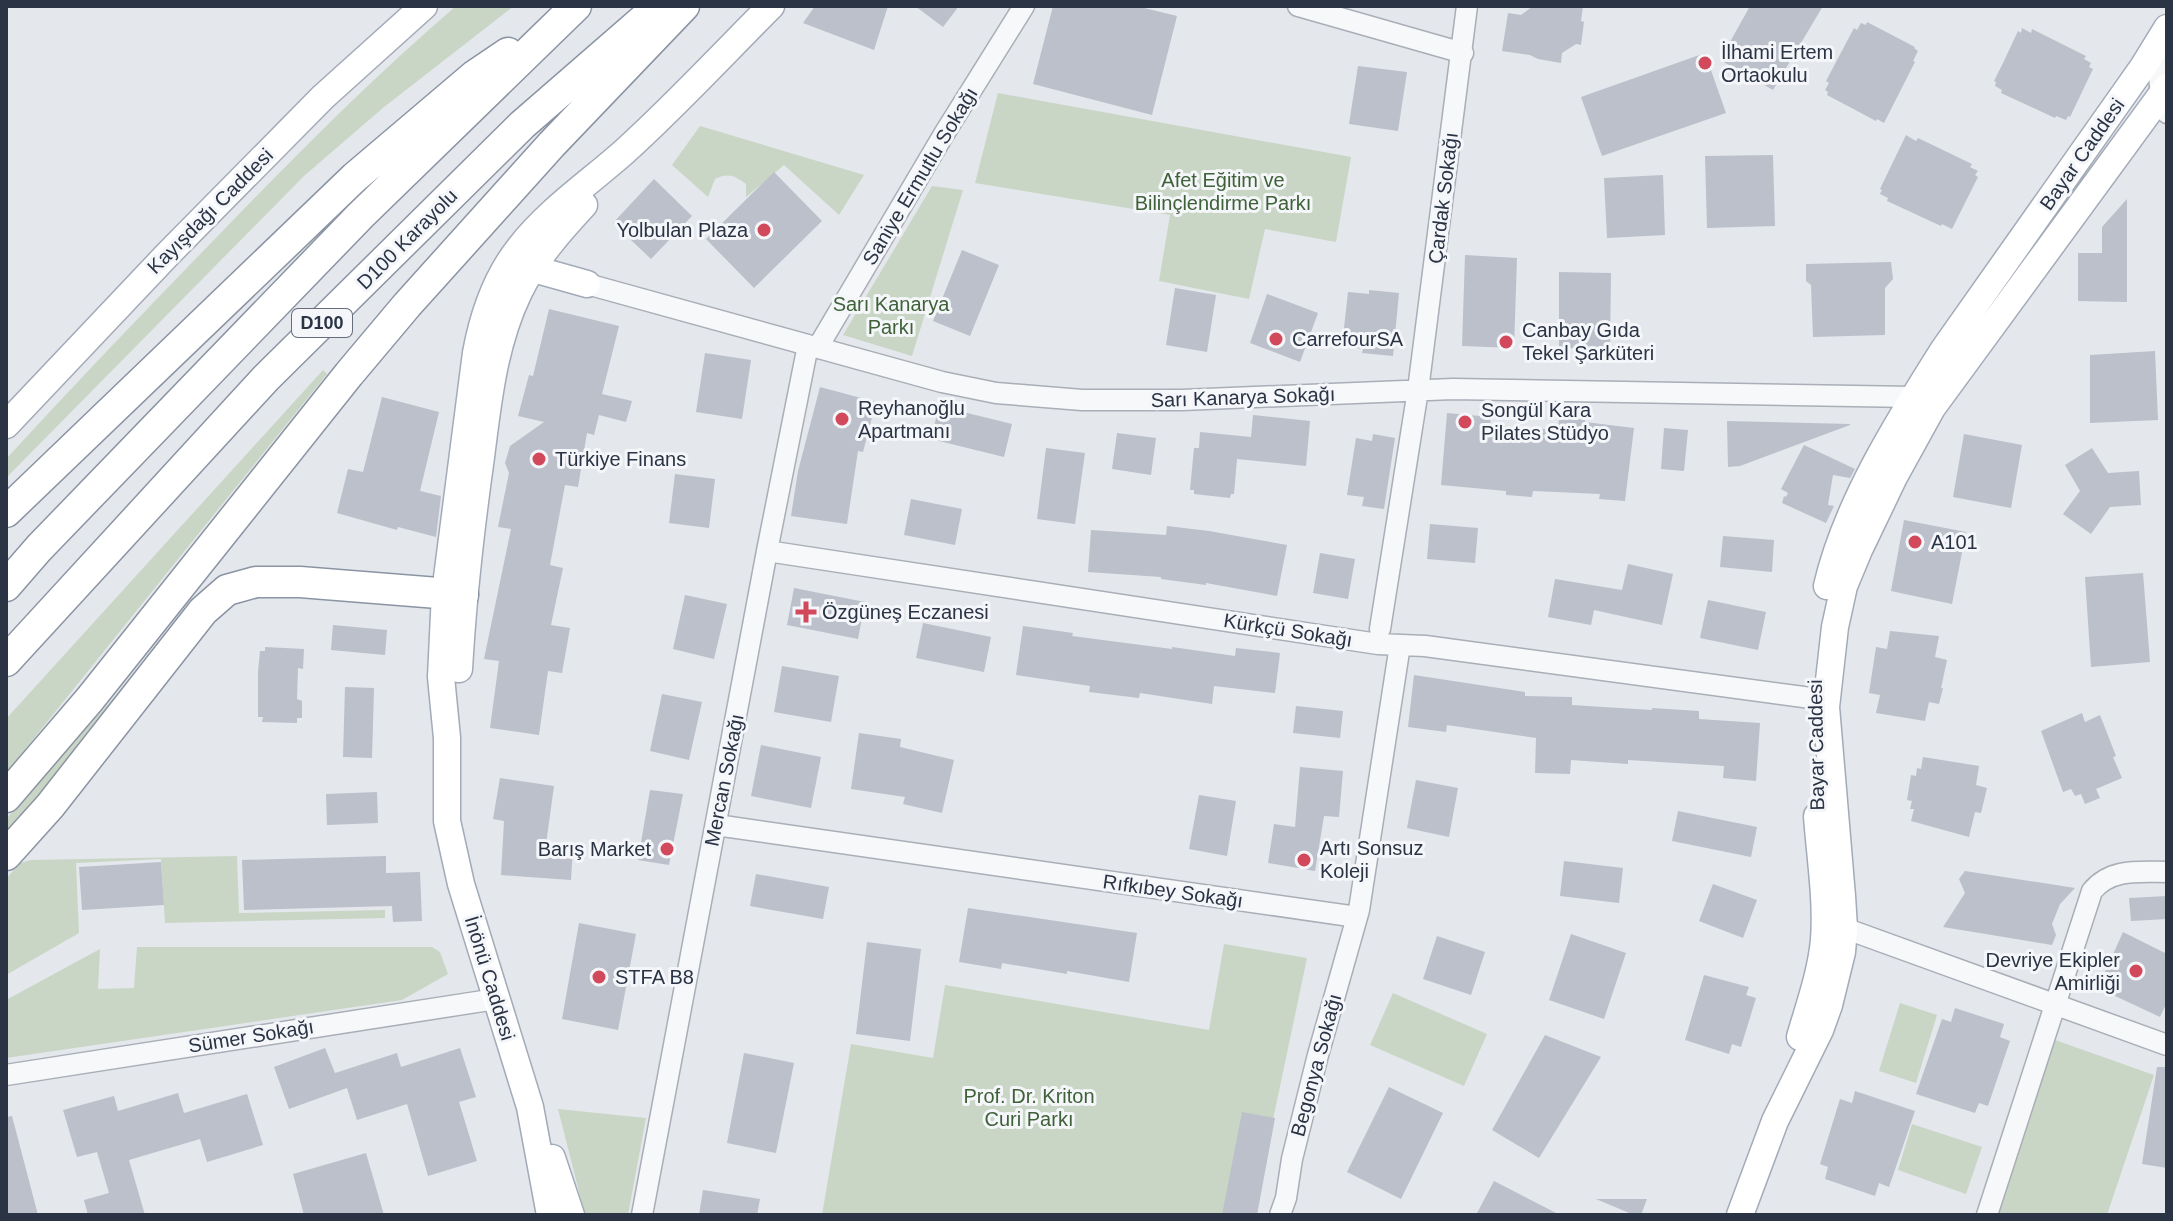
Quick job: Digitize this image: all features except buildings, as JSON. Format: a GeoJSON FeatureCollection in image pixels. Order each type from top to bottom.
{"type":"FeatureCollection","features":[{"type":"Feature","properties":{"kind":"highway"},"geometry":{"type":"LineString","coordinates":[[6,512],[355,177],[474,76],[576,6]]}},
{"type":"Feature","properties":{"kind":"highway","name":"D100"},"geometry":{"type":"LineString","coordinates":[[39,548],[360,216],[576,6]]}},
{"type":"Feature","properties":{"kind":"highway","name":"D100 Karayolu"},"geometry":{"type":"LineString","coordinates":[[6,661],[266,378],[522,125],[659,6]]}},
{"type":"Feature","properties":{"kind":"highway"},"geometry":{"type":"LineString","coordinates":[[6,797],[90,699],[407,305],[552,144],[684,6]]}},
{"type":"Feature","properties":{"kind":"highway"},"geometry":{"type":"LineString","coordinates":[[6,576],[39,548]]}},
{"type":"Feature","properties":{"kind":"highway"},"geometry":{"type":"LineString","coordinates":[[6,586],[39,548]]}},
{"type":"Feature","properties":{"kind":"highway"},"geometry":{"type":"LineString","coordinates":[[6,855],[50,806],[203,611],[227,590],[264,581],[454,594]]}},
{"type":"Feature","properties":{"kind":"main road","name":"Kayışdağı Caddesi"},"geometry":{"type":"LineString","coordinates":[[6,425],[157,265],[312,108],[424,6]]}},
{"type":"Feature","properties":{"kind":"main road"},"geometry":{"type":"LineString","coordinates":[[533,269],[605,180],[622,154],[771,6]]}},
{"type":"Feature","properties":{"kind":"main road","name":"Bayar Caddesi"},"geometry":{"type":"LineString","coordinates":[[1923,402],[1944,349],[2165,32]]}},
{"type":"Feature","properties":{"kind":"main road","name":"Bayar Caddesi"},"geometry":{"type":"LineString","coordinates":[[1782,1107],[1823,948],[1819,699],[1821,616],[1840,543],[1872,471],[1923,402],[2165,98]]}},
{"type":"Feature","properties":{"kind":"main road","name":"İnönü Caddesi"},"geometry":{"type":"LineString","coordinates":[[550,1215],[530,1107],[461,884],[448,832],[447,738],[441,677],[454,594],[476,353],[501,306],[509,263],[526,239],[583,185],[622,154]]}},
{"type":"Feature","properties":{"kind":"main road"},"geometry":{"type":"LineString","coordinates":[[564,227],[560,239],[564,259],[572,272],[587,284]]}},
{"type":"Feature","properties":{"kind":"main road"},"geometry":{"type":"LineString","coordinates":[[523,268],[587,284],[548,286],[501,306],[500,285],[523,268]]}},
{"type":"Feature","properties":{"kind":"main road","name":"Bayar Caddesi"},"geometry":{"type":"LineString","coordinates":[[1740,1211],[1782,1107],[1812,1048],[1829,1005],[1842,952],[1844,928],[1819,699]]}},
{"type":"Feature","properties":{"kind":"main road"},"geometry":{"type":"LineString","coordinates":[[530,1107],[546,1142],[571,1215]]}},
{"type":"Feature","properties":{"kind":"street","name":"Saniye Ermutlu Sokağı"},"geometry":{"type":"LineString","coordinates":[[813,346],[1024,6]]}},
{"type":"Feature","properties":{"kind":"street"},"geometry":{"type":"LineString","coordinates":[[1298,6],[1463,53]]}},
{"type":"Feature","properties":{"kind":"street","name":"Çardak Sokağı"},"geometry":{"type":"LineString","coordinates":[[1380,629],[1418,390],[1467,6]]}},
{"type":"Feature","properties":{"kind":"street"},"geometry":{"type":"LineString","coordinates":[[2165,32],[2159,64],[2165,98]]}},
{"type":"Feature","properties":{"kind":"street","name":"Sarı Kanarya Sokağı"},"geometry":{"type":"LineString","coordinates":[[587,284],[962,386],[1044,398],[1155,401],[1486,389],[1923,402]]}},
{"type":"Feature","properties":{"kind":"street","name":"Mercan Sokağı"},"geometry":{"type":"LineString","coordinates":[[642,1215],[767,551],[813,346]]}},
{"type":"Feature","properties":{"kind":"street","name":"Kürkçü Sokağı"},"geometry":{"type":"LineString","coordinates":[[767,551],[1378,644],[1425,646],[1819,699]]}},
{"type":"Feature","properties":{"kind":"street"},"geometry":{"type":"LineString","coordinates":[[1357,917],[1400,645]]}},
{"type":"Feature","properties":{"kind":"street","name":"Rıfkıbey Sokağı"},"geometry":{"type":"LineString","coordinates":[[716,825],[1357,917]]}},
{"type":"Feature","properties":{"kind":"street"},"geometry":{"type":"LineString","coordinates":[[1987,1215],[2095,887],[2108,877],[2126,872],[2167,872]]}},
{"type":"Feature","properties":{"kind":"street","name":"Begonya Sokağı"},"geometry":{"type":"LineString","coordinates":[[1280,1215],[1318,1055],[1357,917]]}},
{"type":"Feature","properties":{"kind":"street"},"geometry":{"type":"LineString","coordinates":[[1823,948],[1829,933],[1844,928],[2167,1045]]}},
{"type":"Feature","properties":{"kind":"street","name":"Sümer Sokağı"},"geometry":{"type":"LineString","coordinates":[[6,1075],[496,999]]}},
{"type":"Feature","properties":{"kind":"green space"},"geometry":{"type":"Polygon","coordinates":[[[456,6],[514,6],[384,107],[304,176],[6,478],[6,459],[108,350],[331,122],[456,6]]]}},
{"type":"Feature","properties":{"kind":"green space","name":"Afet Eğitim ve Bilinçlendirme Parkı"},"geometry":{"type":"Polygon","coordinates":[[[998,93],[1351,157],[1336,242],[1265,229],[1249,299],[1159,281],[1170,215],[975,183],[998,93]]]}},
{"type":"Feature","properties":{"kind":"green space"},"geometry":{"type":"Polygon","coordinates":[[[700,126],[864,175],[839,215],[784,165],[746,197],[746,184],[728,175],[715,179],[708,197],[672,165],[700,126]]]}},
{"type":"Feature","properties":{"kind":"green space","name":"Sarı Kanarya Parkı"},"geometry":{"type":"Polygon","coordinates":[[[932,186],[963,190],[912,356],[843,335],[932,186]]]}},
{"type":"Feature","properties":{"kind":"green space"},"geometry":{"type":"Polygon","coordinates":[[[323,370],[327,374],[6,773],[6,719],[323,370]]]}},
{"type":"Feature","properties":{"kind":"green space"},"geometry":{"type":"Polygon","coordinates":[[[169,629],[173,631],[6,843],[6,819],[116,695],[169,629]]]}},
{"type":"Feature","properties":{"kind":"green space"},"geometry":{"type":"Polygon","coordinates":[[[237,856],[239,913],[385,910],[385,918],[165,923],[161,859],[76,863],[79,933],[6,975],[6,879],[20,863],[31,860],[237,856]]]}},
{"type":"Feature","properties":{"kind":"green space","name":"Prof. Dr. Kriton Curi Parkı"},"geometry":{"type":"Polygon","coordinates":[[[1224,944],[1307,958],[1253,1215],[822,1215],[851,1044],[933,1058],[945,985],[1209,1030],[1224,944]]]}},
{"type":"Feature","properties":{"kind":"green space"},"geometry":{"type":"Polygon","coordinates":[[[137,947],[432,947],[440,952],[448,974],[402,1000],[6,1058],[6,1000],[100,949],[98,989],[134,988],[137,947]]]}},
{"type":"Feature","properties":{"kind":"green space"},"geometry":{"type":"Polygon","coordinates":[[[1393,993],[1487,1034],[1464,1086],[1370,1045],[1393,993]]]}},
{"type":"Feature","properties":{"kind":"green space"},"geometry":{"type":"Polygon","coordinates":[[[1900,1003],[1937,1015],[1916,1083],[1879,1071],[1900,1003]]]}},
{"type":"Feature","properties":{"kind":"green space"},"geometry":{"type":"Polygon","coordinates":[[[2055,1040],[2154,1075],[2107,1215],[1998,1215],[2055,1040]]]}},
{"type":"Feature","properties":{"kind":"green space"},"geometry":{"type":"Polygon","coordinates":[[[558,1109],[646,1118],[628,1215],[585,1215],[558,1109]]]}},
{"type":"Feature","properties":{"kind":"green space"},"geometry":{"type":"Polygon","coordinates":[[[1912,1124],[1982,1147],[1966,1194],[1898,1170],[1912,1124]]]}},
{"type":"Feature","properties":{"kind":"place","name":"İlhami Ertem Ortaokulu"},"geometry":{"type":"Point","coordinates":[1705,63]}},
{"type":"Feature","properties":{"kind":"place","name":"Yolbulan Plaza"},"geometry":{"type":"Point","coordinates":[764,230]}},
{"type":"Feature","properties":{"kind":"place","name":"CarrefourSA"},"geometry":{"type":"Point","coordinates":[1276,339]}},
{"type":"Feature","properties":{"kind":"place","name":"Canbay Gıda Tekel Şarküteri"},"geometry":{"type":"Point","coordinates":[1506,342]}},
{"type":"Feature","properties":{"kind":"place","name":"Reyhanoğlu Apartmanı"},"geometry":{"type":"Point","coordinates":[842,419]}},
{"type":"Feature","properties":{"kind":"place","name":"Songül Kara Pilates Stüdyo"},"geometry":{"type":"Point","coordinates":[1465,422]}},
{"type":"Feature","properties":{"kind":"place","name":"Türkiye Finans"},"geometry":{"type":"Point","coordinates":[539,459]}},
{"type":"Feature","properties":{"kind":"place","name":"A101"},"geometry":{"type":"Point","coordinates":[1915,542]}},
{"type":"Feature","properties":{"kind":"place","name":"Özgüneş Eczanesi"},"geometry":{"type":"Point","coordinates":[806,612]}},
{"type":"Feature","properties":{"kind":"place","name":"Barış Market"},"geometry":{"type":"Point","coordinates":[667,849]}},
{"type":"Feature","properties":{"kind":"place","name":"Artı Sonsuz Koleji"},"geometry":{"type":"Point","coordinates":[1304,860]}},
{"type":"Feature","properties":{"kind":"place","name":"Devriye Ekipler Amirliği"},"geometry":{"type":"Point","coordinates":[2136,971]}},
{"type":"Feature","properties":{"kind":"place","name":"STFA B8"},"geometry":{"type":"Point","coordinates":[599,977]}}]}
